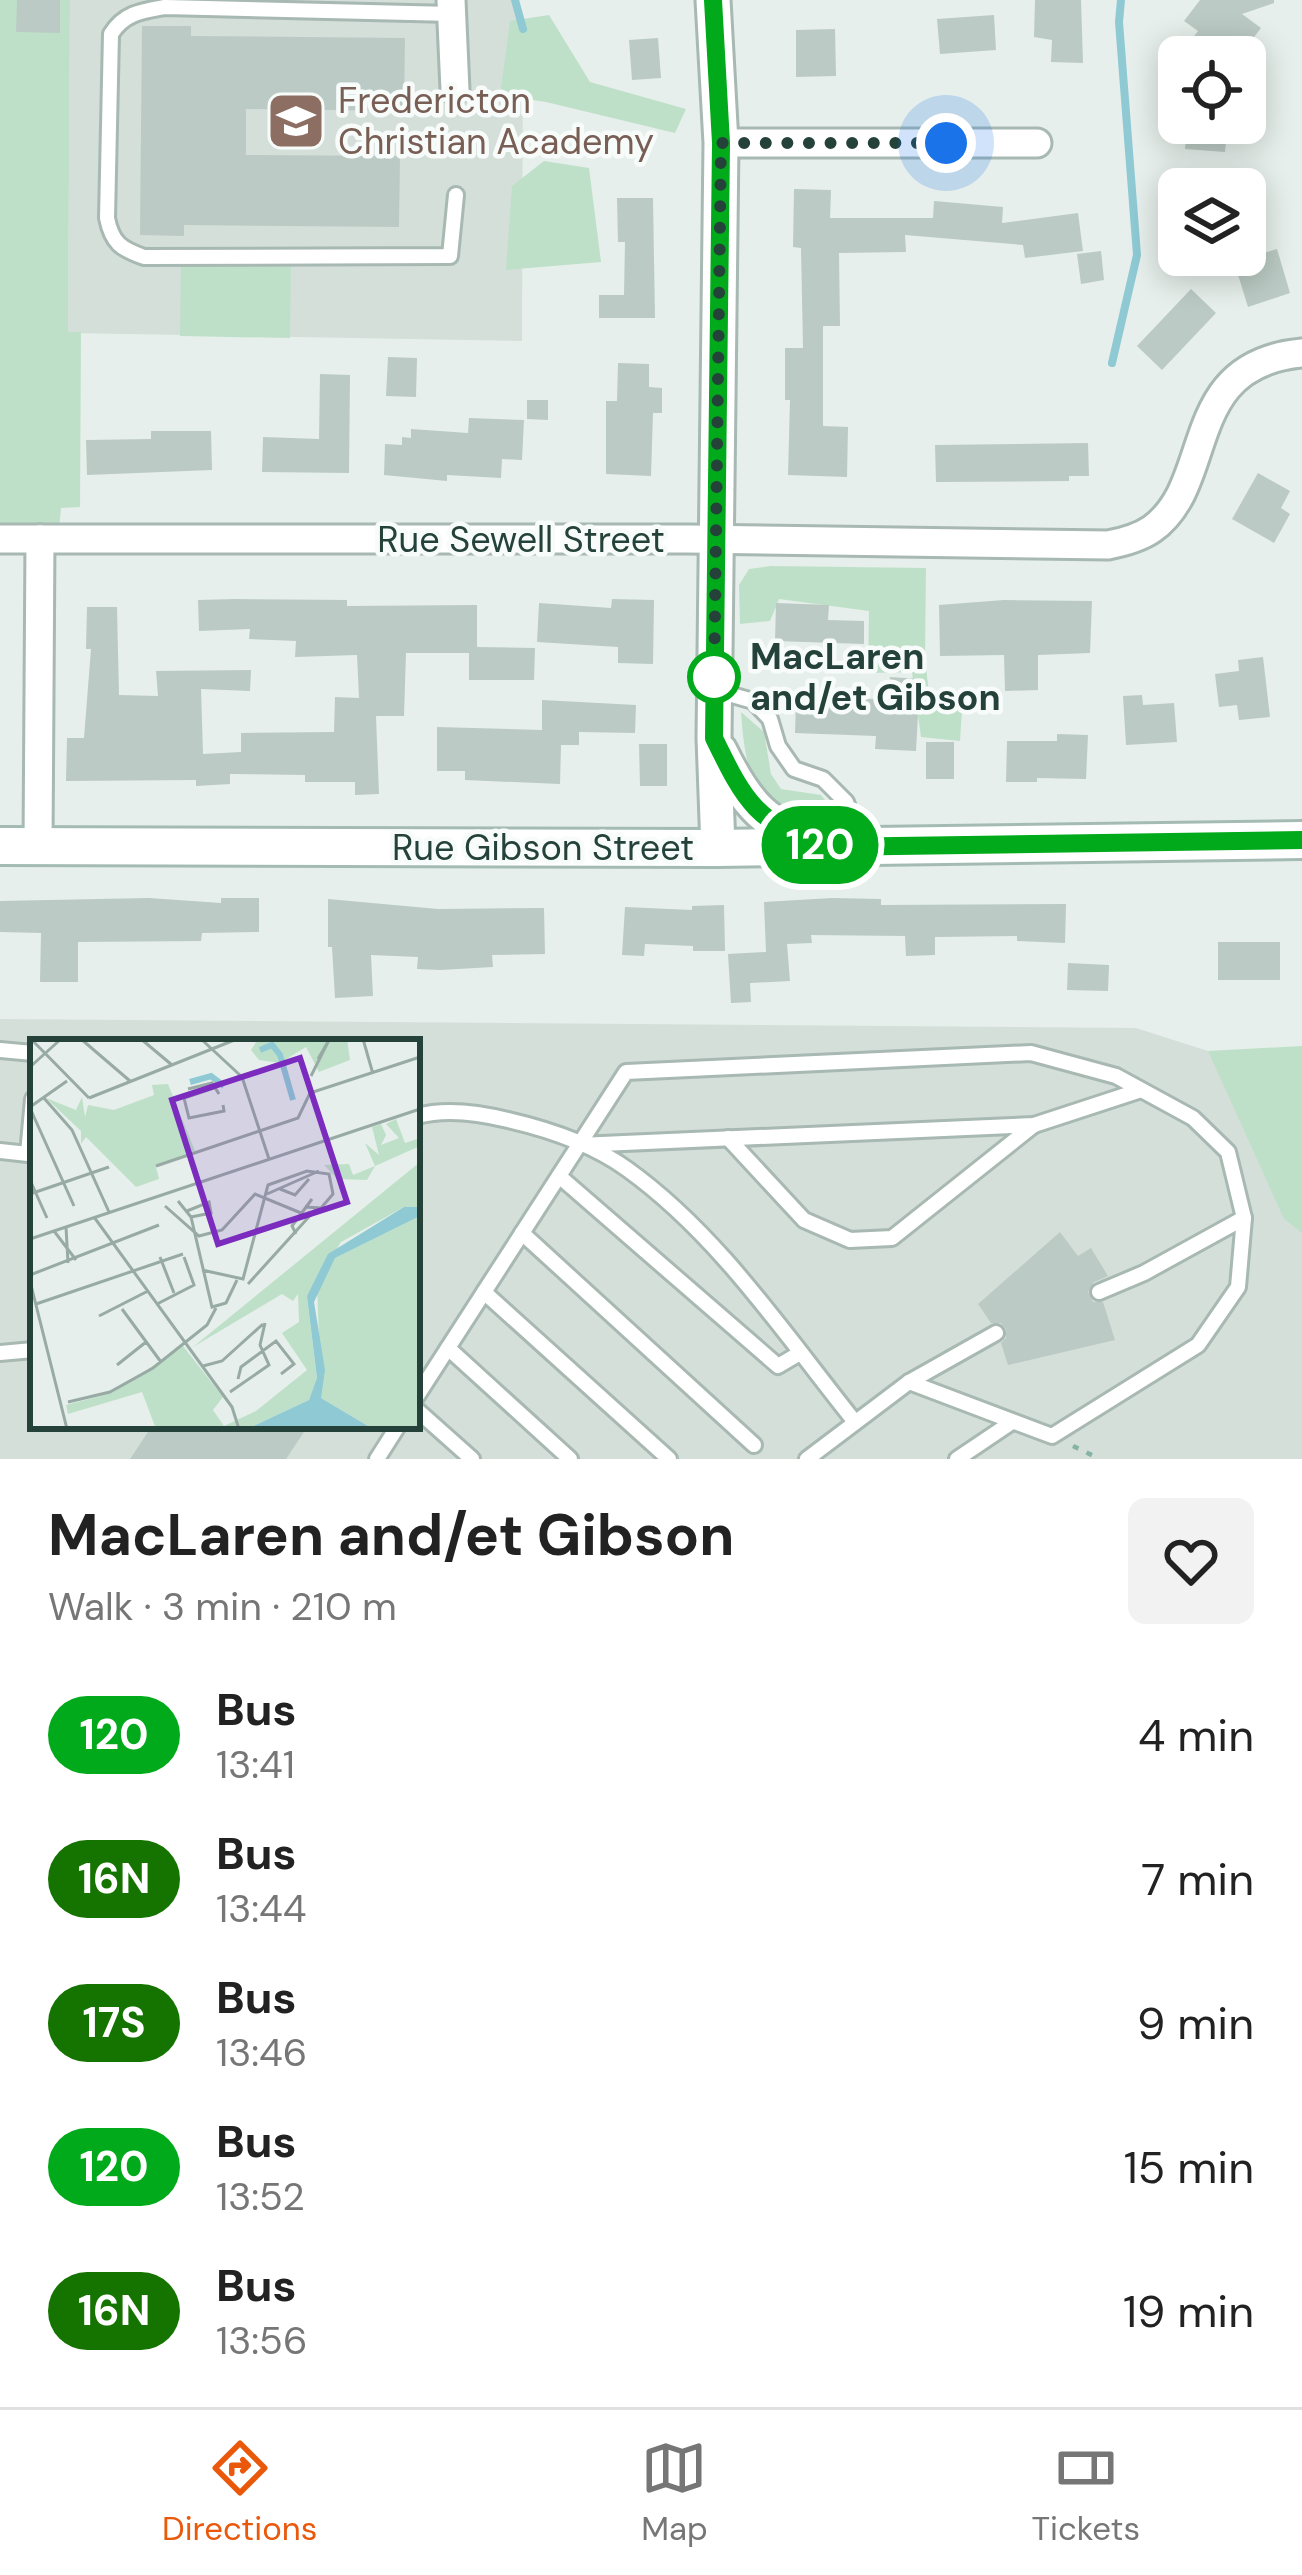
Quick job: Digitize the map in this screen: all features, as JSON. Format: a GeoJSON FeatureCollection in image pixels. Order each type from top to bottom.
{"type":"FeatureCollection","features":[{"type":"Feature","properties":{"kind":"main road","name":"Rue Gibson Street"},"geometry":{"type":"LineString","coordinates":[[0,846],[718,848],[1302,840]]}},
{"type":"Feature","properties":{"kind":"street"},"geometry":{"type":"LineString","coordinates":[[713,0],[721,143],[714,690],[718,848]]}},
{"type":"Feature","properties":{"kind":"street"},"geometry":{"type":"LineString","coordinates":[[452,7],[455,90]]}},
{"type":"Feature","properties":{"kind":"street"},"geometry":{"type":"LineString","coordinates":[[721,143],[1037,143]]}},
{"type":"Feature","properties":{"kind":"street","name":"Rue Sewell Street"},"geometry":{"type":"LineString","coordinates":[[0,539],[1108,545],[1131,540],[1169,514],[1206,422],[1230,387],[1272,359],[1302,353]]}},
{"type":"Feature","properties":{"kind":"street"},"geometry":{"type":"LineString","coordinates":[[38,846],[40,539]]}},
{"type":"Feature","properties":{"kind":"street"},"geometry":{"type":"LineString","coordinates":[[714,738],[736,785],[755,810],[782,831],[845,847]]}},
{"type":"Feature","properties":{"kind":"lane"},"geometry":{"type":"LineString","coordinates":[[452,7],[165,7],[120,20],[111,34],[107,218],[110,237],[122,250],[144,257],[449,256],[456,195]]}},
{"type":"Feature","properties":{"kind":"lane"},"geometry":{"type":"LineString","coordinates":[[714,690],[753,701],[770,719],[778,746],[794,769],[824,779],[846,802],[845,847]]}},
{"type":"Feature","properties":{"kind":"lane"},"geometry":{"type":"LineString","coordinates":[[0,1050],[30,1053]]}},
{"type":"Feature","properties":{"kind":"lane"},"geometry":{"type":"LineString","coordinates":[[420,1391],[626,1072],[1031,1054],[1116,1076],[1193,1118],[1228,1152],[1244,1218],[1238,1287],[1198,1345],[1052,1436],[909,1382]]}},
{"type":"Feature","properties":{"kind":"lane"},"geometry":{"type":"LineString","coordinates":[[579,1145],[1034,1125],[1141,1090]]}},
{"type":"Feature","properties":{"kind":"lane"},"geometry":{"type":"LineString","coordinates":[[420,1115],[481,1114],[544,1129],[626,1167],[721,1253],[855,1422]]}},
{"type":"Feature","properties":{"kind":"lane"},"geometry":{"type":"LineString","coordinates":[[728,1138],[804,1220],[850,1240],[892,1238],[1034,1125]]}},
{"type":"Feature","properties":{"kind":"lane"},"geometry":{"type":"LineString","coordinates":[[0,1150],[28,1154],[30,1132]]}},
{"type":"Feature","properties":{"kind":"lane"},"geometry":{"type":"LineString","coordinates":[[559,1176],[778,1366],[800,1352]]}},
{"type":"Feature","properties":{"kind":"lane"},"geometry":{"type":"LineString","coordinates":[[1099,1292],[1244,1218]]}},
{"type":"Feature","properties":{"kind":"lane"},"geometry":{"type":"LineString","coordinates":[[522,1233],[754,1444]]}},
{"type":"Feature","properties":{"kind":"lane"},"geometry":{"type":"LineString","coordinates":[[484,1292],[669,1459]]}},
{"type":"Feature","properties":{"kind":"lane"},"geometry":{"type":"LineString","coordinates":[[807,1459],[909,1382],[997,1333]]}},
{"type":"Feature","properties":{"kind":"lane"},"geometry":{"type":"LineString","coordinates":[[448,1348],[570,1459]]}},
{"type":"Feature","properties":{"kind":"lane"},"geometry":{"type":"LineString","coordinates":[[0,1353],[30,1350]]}},
{"type":"Feature","properties":{"kind":"lane"},"geometry":{"type":"LineString","coordinates":[[420,1413],[472,1459]]}},
{"type":"Feature","properties":{"kind":"lane"},"geometry":{"type":"LineString","coordinates":[[957,1459],[1012,1422]]}},
{"type":"Feature","properties":{"kind":"lane"},"geometry":{"type":"LineString","coordinates":[[377,1459],[396,1429]]}},
{"type":"Feature","properties":{"kind":"path"},"geometry":{"type":"LineString","coordinates":[[1052,1436],[1100,1459]]}},
{"type":"Feature","properties":{"kind":"shaded area","name":"Fredericton Christian Academy"},"geometry":{"type":"Polygon","coordinates":[[[70,0],[515,0],[523,29],[522,341],[68,333],[70,0]]]}},
{"type":"Feature","properties":{"kind":"shaded area"},"geometry":{"type":"Polygon","coordinates":[[[0,1019],[1136,1028],[1208,1051],[1302,1154],[1302,1459],[0,1459],[0,1019]]]}},
{"type":"Feature","properties":{"kind":"green space"},"geometry":{"type":"Polygon","coordinates":[[[0,0],[70,0],[68,332],[81,332],[80,507],[61,508],[58,539],[0,539],[0,0]]]}},
{"type":"Feature","properties":{"kind":"green space"},"geometry":{"type":"Polygon","coordinates":[[[549,15],[590,82],[686,109],[675,133],[500,95],[510,21],[549,15]]]}},
{"type":"Feature","properties":{"kind":"green space"},"geometry":{"type":"Polygon","coordinates":[[[544,161],[589,168],[601,262],[506,270],[512,186],[544,161]]]}},
{"type":"Feature","properties":{"kind":"green space"},"geometry":{"type":"Polygon","coordinates":[[[181,257],[291,257],[290,338],[180,336],[181,257]]]}},
{"type":"Feature","properties":{"kind":"green space"},"geometry":{"type":"Polygon","coordinates":[[[926,568],[929,694],[963,695],[960,741],[921,737],[912,672],[868,673],[869,611],[779,599],[770,621],[740,624],[739,585],[749,569],[926,568]]]}},
{"type":"Feature","properties":{"kind":"green space"},"geometry":{"type":"Polygon","coordinates":[[[741,712],[764,732],[771,774],[781,789],[821,795],[839,818],[792,818],[766,801],[751,774],[741,712]]]}},
{"type":"Feature","properties":{"kind":"green space"},"geometry":{"type":"Polygon","coordinates":[[[1302,1046],[1302,1233],[1284,1219],[1208,1051],[1302,1046]]]}},
{"type":"Feature","properties":{"kind":"building"},"geometry":{"type":"Polygon","coordinates":[[[17,0],[60,0],[60,33],[16,32],[17,0]]]}},
{"type":"Feature","properties":{"kind":"building"},"geometry":{"type":"Polygon","coordinates":[[[1035,0],[1081,0],[1083,63],[1051,62],[1052,40],[1034,37],[1035,0]]]}},
{"type":"Feature","properties":{"kind":"building"},"geometry":{"type":"Polygon","coordinates":[[[1200,0],[1274,0],[1242,14],[1261,28],[1255,36],[1194,36],[1198,31],[1184,21],[1200,0]]]}},
{"type":"Feature","properties":{"kind":"building"},"geometry":{"type":"Polygon","coordinates":[[[994,15],[996,50],[940,54],[937,19],[994,15]]]}},
{"type":"Feature","properties":{"kind":"building"},"geometry":{"type":"Polygon","coordinates":[[[142,26],[191,26],[191,36],[405,38],[404,111],[246,109],[246,155],[400,156],[399,227],[184,225],[184,236],[140,235],[142,26]]]}},
{"type":"Feature","properties":{"kind":"building"},"geometry":{"type":"Polygon","coordinates":[[[835,29],[836,76],[796,77],[796,30],[835,29]]]}},
{"type":"Feature","properties":{"kind":"building"},"geometry":{"type":"Polygon","coordinates":[[[658,38],[661,78],[632,80],[629,40],[658,38]]]}},
{"type":"Feature","properties":{"kind":"building"},"geometry":{"type":"Polygon","coordinates":[[[1185,144],[1226,144],[1225,152],[1185,149],[1185,144]]]}},
{"type":"Feature","properties":{"kind":"building"},"geometry":{"type":"Polygon","coordinates":[[[794,189],[831,190],[830,218],[933,218],[934,201],[1003,207],[1002,223],[1078,213],[1083,251],[1025,258],[1023,245],[905,235],[906,252],[839,253],[840,326],[823,326],[823,426],[848,427],[847,477],[788,475],[790,400],[785,400],[785,348],[803,348],[801,248],[793,247],[794,189]]]}},
{"type":"Feature","properties":{"kind":"building"},"geometry":{"type":"Polygon","coordinates":[[[617,198],[653,198],[655,318],[599,318],[599,295],[624,295],[625,242],[618,242],[617,198]]]}},
{"type":"Feature","properties":{"kind":"building"},"geometry":{"type":"Polygon","coordinates":[[[1277,249],[1290,293],[1248,307],[1238,276],[1266,276],[1266,252],[1277,249]]]}},
{"type":"Feature","properties":{"kind":"building"},"geometry":{"type":"Polygon","coordinates":[[[1101,251],[1104,280],[1081,284],[1077,254],[1101,251]]]}},
{"type":"Feature","properties":{"kind":"building"},"geometry":{"type":"Polygon","coordinates":[[[1191,289],[1216,313],[1162,370],[1137,346],[1191,289]]]}},
{"type":"Feature","properties":{"kind":"building"},"geometry":{"type":"Polygon","coordinates":[[[388,357],[417,358],[416,397],[386,396],[388,357]]]}},
{"type":"Feature","properties":{"kind":"building"},"geometry":{"type":"Polygon","coordinates":[[[618,363],[649,364],[649,387],[662,388],[662,413],[653,413],[651,476],[606,474],[606,401],[617,401],[618,363]]]}},
{"type":"Feature","properties":{"kind":"building"},"geometry":{"type":"Polygon","coordinates":[[[320,374],[350,375],[349,473],[262,472],[263,437],[319,439],[320,374]]]}},
{"type":"Feature","properties":{"kind":"building"},"geometry":{"type":"Polygon","coordinates":[[[527,400],[548,400],[548,420],[527,419],[527,400]]]}},
{"type":"Feature","properties":{"kind":"building"},"geometry":{"type":"Polygon","coordinates":[[[469,418],[524,420],[522,460],[502,459],[501,478],[447,475],[447,481],[384,475],[385,444],[402,445],[402,437],[411,438],[411,429],[468,433],[469,418]]]}},
{"type":"Feature","properties":{"kind":"building"},"geometry":{"type":"Polygon","coordinates":[[[151,431],[211,431],[212,470],[87,475],[86,440],[151,439],[151,431]]]}},
{"type":"Feature","properties":{"kind":"building"},"geometry":{"type":"Polygon","coordinates":[[[1088,443],[1089,476],[1069,476],[1069,481],[936,482],[935,445],[1088,443]]]}},
{"type":"Feature","properties":{"kind":"building"},"geometry":{"type":"Polygon","coordinates":[[[1258,473],[1290,491],[1281,508],[1290,514],[1274,543],[1232,519],[1258,473]]]}},
{"type":"Feature","properties":{"kind":"building"},"geometry":{"type":"Polygon","coordinates":[[[612,599],[654,600],[653,664],[618,663],[618,647],[537,642],[539,603],[611,608],[612,599]]]}},
{"type":"Feature","properties":{"kind":"building"},"geometry":{"type":"Polygon","coordinates":[[[198,600],[347,600],[347,606],[477,605],[477,647],[535,648],[534,680],[469,680],[469,653],[406,653],[404,716],[376,716],[379,794],[355,795],[355,782],[305,782],[305,775],[230,774],[230,784],[196,786],[196,780],[66,781],[67,738],[84,738],[91,649],[86,649],[87,607],[117,607],[119,695],[158,696],[156,671],[251,670],[250,691],[201,689],[203,754],[241,752],[241,733],[334,732],[335,697],[359,698],[357,655],[295,657],[296,641],[249,639],[250,629],[199,631],[198,600]]]}},
{"type":"Feature","properties":{"kind":"building"},"geometry":{"type":"Polygon","coordinates":[[[1092,601],[1090,653],[1038,655],[1038,690],[1005,691],[1004,655],[940,656],[939,605],[1092,601]]]}},
{"type":"Feature","properties":{"kind":"building"},"geometry":{"type":"Polygon","coordinates":[[[776,603],[829,605],[828,620],[864,621],[864,644],[775,641],[776,603]]]}},
{"type":"Feature","properties":{"kind":"building"},"geometry":{"type":"Polygon","coordinates":[[[1263,657],[1270,717],[1239,720],[1237,705],[1219,707],[1215,674],[1239,671],[1238,660],[1263,657]]]}},
{"type":"Feature","properties":{"kind":"building"},"geometry":{"type":"Polygon","coordinates":[[[890,677],[920,679],[916,751],[875,749],[876,736],[795,733],[796,702],[878,699],[878,692],[889,692],[890,677]]]}},
{"type":"Feature","properties":{"kind":"building"},"geometry":{"type":"Polygon","coordinates":[[[1142,695],[1143,705],[1174,703],[1177,742],[1126,745],[1123,696],[1142,695]]]}},
{"type":"Feature","properties":{"kind":"building"},"geometry":{"type":"Polygon","coordinates":[[[542,700],[636,705],[635,733],[579,732],[579,745],[561,745],[560,784],[465,780],[465,771],[437,771],[437,727],[542,730],[542,700]]]}},
{"type":"Feature","properties":{"kind":"building"},"geometry":{"type":"Polygon","coordinates":[[[1057,734],[1088,735],[1086,779],[1006,782],[1007,741],[1057,741],[1057,734]]]}},
{"type":"Feature","properties":{"kind":"building"},"geometry":{"type":"Polygon","coordinates":[[[926,742],[954,742],[954,779],[926,779],[926,742]]]}},
{"type":"Feature","properties":{"kind":"building"},"geometry":{"type":"Polygon","coordinates":[[[639,744],[667,744],[667,786],[640,786],[639,744]]]}},
{"type":"Feature","properties":{"kind":"building"},"geometry":{"type":"Polygon","coordinates":[[[149,898],[221,903],[221,898],[259,898],[259,932],[202,933],[201,941],[78,942],[78,982],[40,982],[41,933],[0,932],[0,901],[149,898]]]}},
{"type":"Feature","properties":{"kind":"building"},"geometry":{"type":"Polygon","coordinates":[[[328,899],[438,909],[544,908],[545,954],[492,955],[493,967],[440,970],[417,969],[418,957],[371,955],[373,996],[335,998],[328,899]]]}},
{"type":"Feature","properties":{"kind":"building"},"geometry":{"type":"Polygon","coordinates":[[[881,899],[881,905],[1066,904],[1065,943],[1017,941],[1017,936],[935,937],[935,955],[906,956],[905,936],[811,935],[812,943],[787,944],[790,981],[750,983],[751,1002],[731,1003],[728,954],[766,952],[764,902],[881,899]]]}},
{"type":"Feature","properties":{"kind":"building"},"geometry":{"type":"Polygon","coordinates":[[[724,905],[725,951],[645,944],[644,956],[622,955],[625,907],[692,910],[692,906],[724,905]]]}},
{"type":"Feature","properties":{"kind":"building"},"geometry":{"type":"Polygon","coordinates":[[[1218,942],[1280,942],[1280,980],[1218,980],[1218,942]]]}},
{"type":"Feature","properties":{"kind":"building"},"geometry":{"type":"Polygon","coordinates":[[[1068,963],[1109,965],[1108,991],[1067,990],[1068,963]]]}},
{"type":"Feature","properties":{"kind":"building"},"geometry":{"type":"Polygon","coordinates":[[[1060,1232],[1078,1256],[1091,1248],[1108,1276],[1094,1282],[1088,1292],[1093,1302],[1103,1302],[1115,1340],[1008,1365],[1001,1343],[1006,1329],[1001,1323],[991,1323],[978,1304],[1060,1232]]]}},
{"type":"Feature","properties":{"kind":"building"},"geometry":{"type":"Polygon","coordinates":[[[150,1429],[306,1429],[286,1459],[130,1459],[150,1429]]]}},
{"type":"Feature","properties":{"kind":"waterway"},"geometry":{"type":"LineString","coordinates":[[515,0],[523,29]]}},
{"type":"Feature","properties":{"kind":"waterway"},"geometry":{"type":"LineString","coordinates":[[1112,363],[1137,255],[1121,0]]}},
{"type":"Feature","properties":{"kind":"bus line","name":"120"},"geometry":{"type":"LineString","coordinates":[[713,0],[721,143],[714,738],[736,785],[755,810],[782,831],[827,847],[1302,840]]}},
{"type":"Feature","properties":{"kind":"place","name":"Fredericton Christian Academy"},"geometry":{"type":"Point","coordinates":[296,121]}},
{"type":"Feature","properties":{"kind":"place","name":"MacLaren and/et Gibson"},"geometry":{"type":"Point","coordinates":[714,677]}},
{"type":"Feature","properties":{"kind":"route"},"geometry":{"type":"LineString","coordinates":[[714,677],[714,690],[721,143],[946,143]]}}]}
